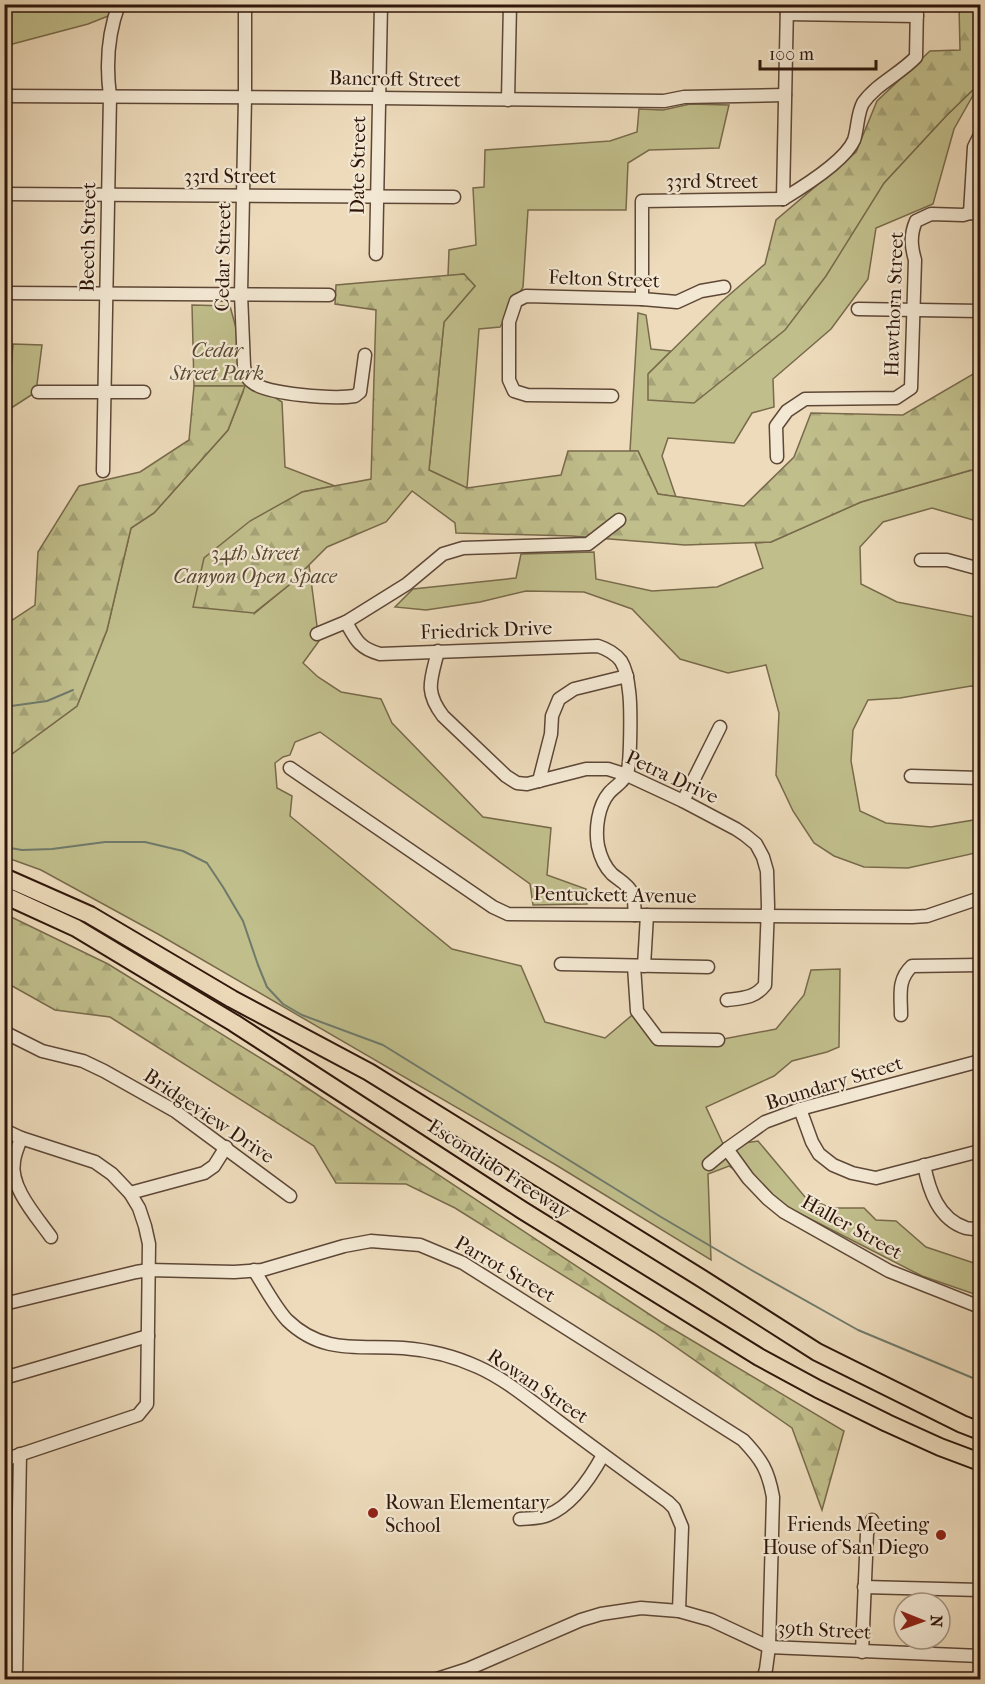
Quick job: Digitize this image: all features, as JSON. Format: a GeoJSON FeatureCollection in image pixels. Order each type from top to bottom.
{"type":"FeatureCollection","features":[{"type":"Feature","properties":{"kind":"highway","name":"Escondido Freeway"},"geometry":{"type":"LineString","coordinates":[[4,876],[90,915],[232,999],[369,1072],[817,1352],[962,1424],[981,1431]]}},
{"type":"Feature","properties":{"kind":"highway","name":"Escondido Freeway"},"geometry":{"type":"LineString","coordinates":[[4,895],[76,928],[234,1023],[522,1210],[759,1357],[887,1423],[940,1447],[981,1462]]}},
{"type":"Feature","properties":{"kind":"highway"},"geometry":{"type":"LineString","coordinates":[[928,1407],[981,1426]]}},
{"type":"Feature","properties":{"kind":"street","name":"Beech Street"},"geometry":{"type":"LineString","coordinates":[[103,471],[110,96],[108,80],[110,41],[119,4]]}},
{"type":"Feature","properties":{"kind":"street","name":"Cedar Street"},"geometry":{"type":"LineString","coordinates":[[245,4],[241,294],[246,376],[260,387],[297,395],[355,396],[360,392],[365,355]]}},
{"type":"Feature","properties":{"kind":"street","name":"Date Street"},"geometry":{"type":"LineString","coordinates":[[376,254],[381,4]]}},
{"type":"Feature","properties":{"kind":"street"},"geometry":{"type":"LineString","coordinates":[[508,100],[510,4]]}},
{"type":"Feature","properties":{"kind":"street"},"geometry":{"type":"LineString","coordinates":[[787,9],[917,10],[916,57],[873,92],[862,105],[854,139],[846,153],[783,200],[787,9]]}},
{"type":"Feature","properties":{"kind":"street","name":"Bancroft Street"},"geometry":{"type":"LineString","coordinates":[[4,96],[664,101],[684,96],[785,95]]}},
{"type":"Feature","properties":{"kind":"street"},"geometry":{"type":"LineString","coordinates":[[975,214],[974,147],[981,135]]}},
{"type":"Feature","properties":{"kind":"street","name":"33rd Street"},"geometry":{"type":"LineString","coordinates":[[4,194],[454,197]]}},
{"type":"Feature","properties":{"kind":"street","name":"33rd Street"},"geometry":{"type":"LineString","coordinates":[[642,298],[642,201],[783,200]]}},
{"type":"Feature","properties":{"kind":"street","name":"Hawthorn Street"},"geometry":{"type":"LineString","coordinates":[[777,457],[776,426],[787,411],[805,399],[896,398],[911,388],[915,260],[911,247],[912,230],[916,221],[931,214],[975,214]]}},
{"type":"Feature","properties":{"kind":"street","name":"Felton Street"},"geometry":{"type":"LineString","coordinates":[[612,396],[527,395],[514,391],[509,380],[509,322],[516,301],[526,296],[642,298],[676,302],[701,291],[724,287]]}},
{"type":"Feature","properties":{"kind":"street"},"geometry":{"type":"LineString","coordinates":[[4,293],[329,295]]}},
{"type":"Feature","properties":{"kind":"street"},"geometry":{"type":"LineString","coordinates":[[858,309],[981,311]]}},
{"type":"Feature","properties":{"kind":"street"},"geometry":{"type":"LineString","coordinates":[[38,392],[144,392]]}},
{"type":"Feature","properties":{"kind":"street"},"geometry":{"type":"LineString","coordinates":[[317,634],[346,622],[407,584],[443,554],[463,548],[588,544],[619,520]]}},
{"type":"Feature","properties":{"kind":"street"},"geometry":{"type":"LineString","coordinates":[[921,560],[947,560],[981,568]]}},
{"type":"Feature","properties":{"kind":"street","name":"Friedrick Drive"},"geometry":{"type":"LineString","coordinates":[[346,622],[361,646],[380,654],[598,646],[608,650],[622,662],[627,676]]}},
{"type":"Feature","properties":{"kind":"street","name":"Petra Drive"},"geometry":{"type":"LineString","coordinates":[[438,651],[430,685],[431,697],[443,716],[506,776],[517,783],[527,784],[586,769],[608,769],[627,775],[683,801],[736,829],[756,844],[764,857],[767,871],[765,985],[760,992],[751,997],[727,1000]]}},
{"type":"Feature","properties":{"kind":"street"},"geometry":{"type":"LineString","coordinates":[[539,781],[551,734],[552,716],[559,699],[574,689],[627,676],[630,693],[627,775],[607,796],[600,810],[597,826],[598,845],[604,863],[610,872],[632,892],[641,915],[637,1011],[658,1039],[718,1040]]}},
{"type":"Feature","properties":{"kind":"street"},"geometry":{"type":"LineString","coordinates":[[683,801],[720,727]]}},
{"type":"Feature","properties":{"kind":"street","name":"Pentuckett Avenue"},"geometry":{"type":"LineString","coordinates":[[290,768],[494,907],[508,914],[912,917],[927,916],[981,898]]}},
{"type":"Feature","properties":{"kind":"street"},"geometry":{"type":"LineString","coordinates":[[911,776],[981,778]]}},
{"type":"Feature","properties":{"kind":"street"},"geometry":{"type":"LineString","coordinates":[[561,964],[708,967]]}},
{"type":"Feature","properties":{"kind":"street"},"geometry":{"type":"LineString","coordinates":[[901,1015],[901,981],[912,966],[981,965]]}},
{"type":"Feature","properties":{"kind":"street","name":"Bridgeview Drive"},"geometry":{"type":"LineString","coordinates":[[4,1032],[42,1051],[83,1061],[175,1111],[290,1196]]}},
{"type":"Feature","properties":{"kind":"street","name":"Boundary Street"},"geometry":{"type":"LineString","coordinates":[[709,1164],[765,1122],[800,1109],[981,1061]]}},
{"type":"Feature","properties":{"kind":"street"},"geometry":{"type":"LineString","coordinates":[[800,1109],[819,1154],[833,1165],[852,1173],[876,1178],[981,1151]]}},
{"type":"Feature","properties":{"kind":"street"},"geometry":{"type":"LineString","coordinates":[[4,1130],[21,1138],[95,1162],[112,1173],[130,1193],[139,1208],[148,1244],[149,1270],[147,1404],[138,1415],[4,1460]]}},
{"type":"Feature","properties":{"kind":"street"},"geometry":{"type":"LineString","coordinates":[[21,1138],[13,1169],[17,1188],[51,1237]]}},
{"type":"Feature","properties":{"kind":"street"},"geometry":{"type":"LineString","coordinates":[[130,1193],[204,1173],[214,1166],[226,1147]]}},
{"type":"Feature","properties":{"kind":"street","name":"Haller Street"},"geometry":{"type":"LineString","coordinates":[[727,1149],[748,1178],[784,1212],[889,1271],[981,1307]]}},
{"type":"Feature","properties":{"kind":"street"},"geometry":{"type":"LineString","coordinates":[[924,1165],[934,1199],[946,1217],[966,1228],[981,1229]]}},
{"type":"Feature","properties":{"kind":"street","name":"Parrot Street"},"geometry":{"type":"LineString","coordinates":[[4,1304],[149,1270],[234,1272],[262,1270],[344,1246],[371,1241],[420,1245],[463,1263],[742,1440],[757,1455],[769,1475],[773,1497],[769,1647],[763,1680]]}},
{"type":"Feature","properties":{"kind":"street","name":"Rowan Street"},"geometry":{"type":"LineString","coordinates":[[254,1270],[285,1318],[318,1341],[337,1347],[404,1348],[440,1352],[481,1368],[515,1389],[668,1502],[674,1508],[682,1527],[679,1611]]}},
{"type":"Feature","properties":{"kind":"street"},"geometry":{"type":"LineString","coordinates":[[4,1378],[148,1336]]}},
{"type":"Feature","properties":{"kind":"street"},"geometry":{"type":"LineString","coordinates":[[16,1680],[20,1455]]}},
{"type":"Feature","properties":{"kind":"street"},"geometry":{"type":"LineString","coordinates":[[519,1519],[547,1516],[565,1505],[592,1474],[603,1455]]}},
{"type":"Feature","properties":{"kind":"street"},"geometry":{"type":"LineString","coordinates":[[862,1652],[867,1533],[872,1520]]}},
{"type":"Feature","properties":{"kind":"street"},"geometry":{"type":"LineString","coordinates":[[864,1587],[981,1590]]}},
{"type":"Feature","properties":{"kind":"street","name":"39th Street"},"geometry":{"type":"LineString","coordinates":[[434,1680],[468,1669],[581,1620],[601,1614],[641,1608],[679,1611],[711,1620],[769,1647],[981,1656]]}},
{"type":"Feature","properties":{"kind":"green space"},"geometry":{"type":"Polygon","coordinates":[[[5,5],[136,5],[88,24],[5,46],[5,5]]]}},
{"type":"Feature","properties":{"kind":"green space"},"geometry":{"type":"Polygon","coordinates":[[[959,5],[980,5],[980,83],[884,183],[826,276],[785,330],[694,403],[648,400],[648,374],[721,302],[765,264],[776,220],[856,152],[877,101],[930,51],[960,50],[959,5]]]}},
{"type":"Feature","properties":{"kind":"green space"},"geometry":{"type":"Polygon","coordinates":[[[980,83],[954,129],[933,204],[876,228],[868,279],[831,329],[773,379],[774,407],[752,413],[734,443],[668,438],[662,456],[676,497],[658,494],[638,451],[630,451],[638,313],[646,315],[651,349],[671,351],[648,374],[884,183],[980,83]]]}},
{"type":"Feature","properties":{"kind":"green space"},"geometry":{"type":"Polygon","coordinates":[[[690,104],[729,105],[719,148],[649,150],[628,163],[626,210],[528,210],[523,287],[500,327],[479,329],[467,488],[429,470],[444,322],[475,286],[464,274],[448,276],[449,250],[476,245],[473,188],[484,187],[485,150],[610,141],[637,132],[639,109],[663,110],[690,104]]]}},
{"type":"Feature","properties":{"kind":"green space"},"geometry":{"type":"Polygon","coordinates":[[[464,274],[475,286],[444,322],[429,470],[467,488],[561,475],[568,451],[638,451],[658,494],[744,506],[794,457],[811,413],[903,415],[980,370],[980,474],[971,470],[861,502],[771,542],[685,545],[572,536],[456,533],[455,523],[412,491],[386,522],[327,547],[289,585],[254,613],[193,607],[204,558],[250,521],[302,492],[371,479],[376,310],[335,304],[336,285],[464,274]]]}},
{"type":"Feature","properties":{"kind":"green space","name":"34th Street Canyon Open Space"},"geometry":{"type":"Polygon","coordinates":[[[192,305],[230,306],[239,339],[243,377],[282,402],[285,467],[335,486],[302,492],[255,613],[309,565],[319,641],[303,663],[318,677],[341,692],[381,699],[392,723],[483,817],[551,828],[547,875],[586,889],[587,904],[533,905],[530,884],[320,732],[295,742],[290,755],[275,763],[277,788],[292,796],[290,816],[452,949],[521,966],[545,1022],[605,1038],[637,1011],[658,1039],[718,1040],[776,1029],[804,995],[811,970],[840,969],[839,1047],[792,1061],[774,1076],[706,1107],[724,1146],[758,1141],[805,1197],[831,1208],[864,1208],[876,1220],[896,1221],[926,1247],[980,1265],[980,1296],[922,1276],[791,1209],[729,1166],[708,1174],[711,1260],[556,1165],[158,934],[41,870],[5,857],[5,759],[77,706],[107,630],[131,528],[154,513],[228,430],[243,392],[242,386],[194,386],[192,305]]]}},
{"type":"Feature","properties":{"kind":"green space"},"geometry":{"type":"Polygon","coordinates":[[[13,344],[42,345],[36,392],[5,412],[5,369],[11,369],[13,344]]]}},
{"type":"Feature","properties":{"kind":"green space","name":"34th Street Canyon Open Space"},"geometry":{"type":"Polygon","coordinates":[[[194,386],[245,386],[228,430],[154,513],[131,528],[107,630],[77,706],[5,759],[5,625],[35,605],[38,552],[79,486],[140,472],[189,440],[194,386]]]}},
{"type":"Feature","properties":{"kind":"green space"},"geometry":{"type":"Polygon","coordinates":[[[972,470],[980,474],[980,522],[932,508],[883,522],[860,547],[861,584],[897,602],[980,618],[980,687],[971,686],[900,698],[868,700],[853,730],[851,761],[860,811],[886,823],[931,827],[980,819],[980,852],[908,868],[864,867],[834,856],[814,843],[793,811],[776,775],[779,713],[766,665],[728,673],[680,659],[632,609],[584,592],[526,591],[480,602],[426,610],[395,607],[413,589],[516,578],[521,554],[594,552],[596,579],[652,591],[717,587],[763,568],[755,543],[771,542],[861,502],[972,470]]]}},
{"type":"Feature","properties":{"kind":"green space"},"geometry":{"type":"Polygon","coordinates":[[[5,914],[108,964],[283,1072],[661,1322],[844,1431],[822,1510],[792,1428],[654,1332],[455,1208],[406,1184],[336,1183],[314,1146],[110,1017],[55,1010],[5,982],[5,914]]]}},
{"type":"Feature","properties":{"kind":"waterway"},"geometry":{"type":"LineString","coordinates":[[4,707],[47,701],[73,690]]}},
{"type":"Feature","properties":{"kind":"waterway"},"geometry":{"type":"LineString","coordinates":[[4,847],[22,850],[52,849],[105,842],[145,842],[183,851],[207,863],[243,921],[267,987],[283,1004],[302,1015],[383,1045],[661,1217],[858,1330],[980,1381]]}},
{"type":"Feature","properties":{"kind":"place","name":"Rowan Elementary School"},"geometry":{"type":"Point","coordinates":[373,1513]}},
{"type":"Feature","properties":{"kind":"place","name":"Friends Meeting House of San Diego"},"geometry":{"type":"Point","coordinates":[941,1535]}},
{"type":"Feature","properties":{"kind":"park label","name":"Cedar Street Park"},"geometry":{"type":"Point","coordinates":[217,362]}}]}
